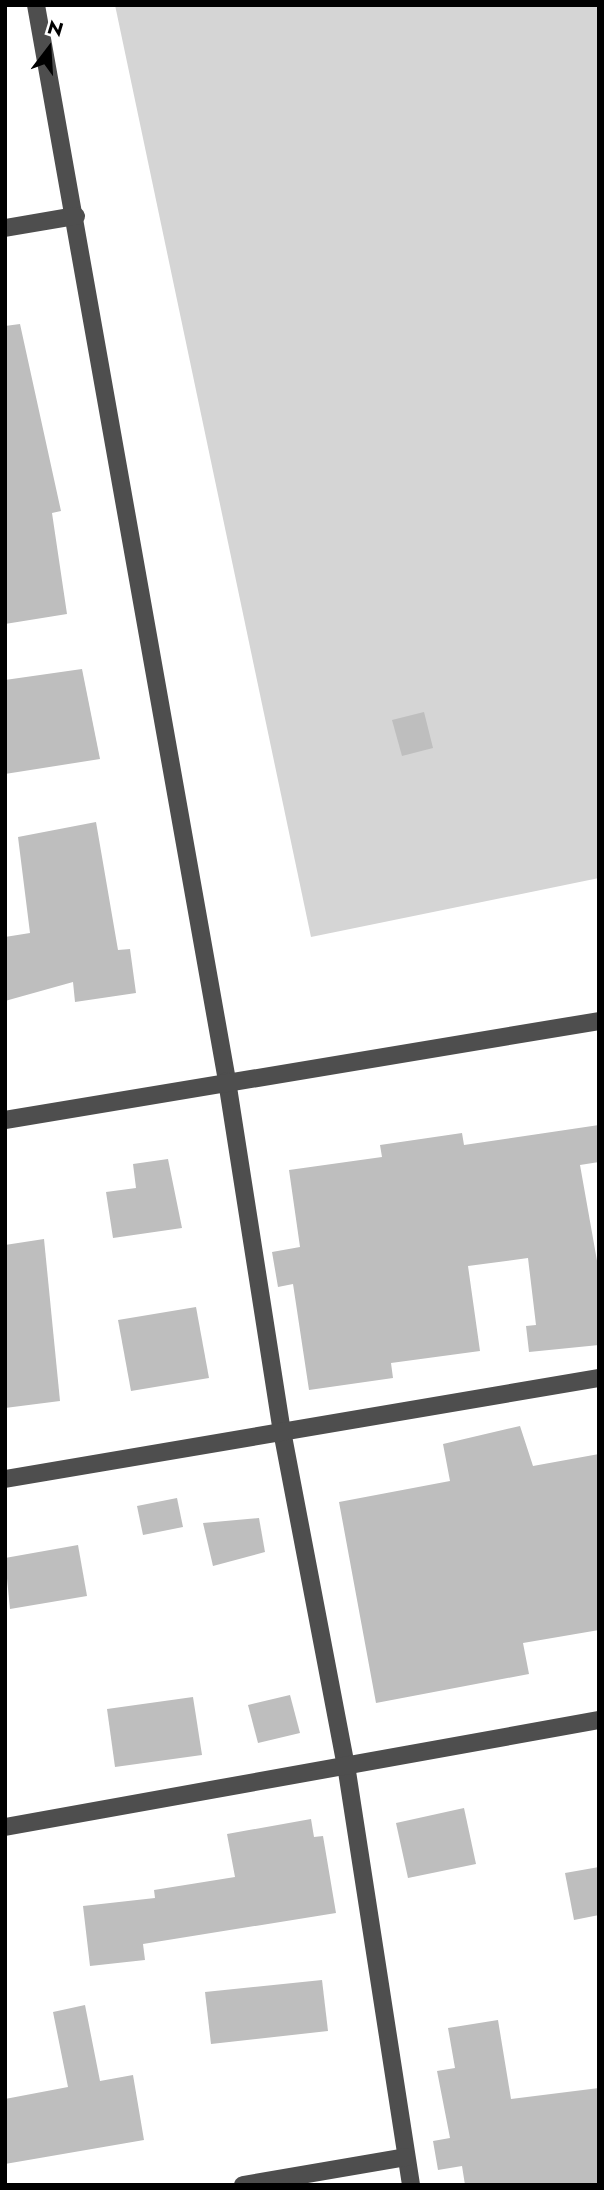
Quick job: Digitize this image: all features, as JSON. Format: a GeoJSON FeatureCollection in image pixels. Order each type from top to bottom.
{"type":"FeatureCollection","features":[{"type":"Feature","properties":{"kind":"street"},"geometry":{"type":"LineString","coordinates":[[36,5],[76,216],[227,1081],[282,1431],[346,1765],[411,2185]]}},
{"type":"Feature","properties":{"kind":"street"},"geometry":{"type":"LineString","coordinates":[[5,228],[76,216]]}},
{"type":"Feature","properties":{"kind":"street"},"geometry":{"type":"LineString","coordinates":[[5,1120],[599,1021]]}},
{"type":"Feature","properties":{"kind":"street"},"geometry":{"type":"LineString","coordinates":[[5,1479],[599,1378]]}},
{"type":"Feature","properties":{"kind":"street"},"geometry":{"type":"LineString","coordinates":[[5,1827],[599,1720]]}},
{"type":"Feature","properties":{"kind":"street"},"geometry":{"type":"LineString","coordinates":[[244,2185],[406,2157]]}},
{"type":"Feature","properties":{"kind":"shaded area"},"geometry":{"type":"Polygon","coordinates":[[[115,5],[599,5],[599,878],[311,937],[115,5]]]}},
{"type":"Feature","properties":{"kind":"building"},"geometry":{"type":"Polygon","coordinates":[[[20,324],[61,511],[52,513],[67,614],[5,624],[5,326],[20,324]]]}},
{"type":"Feature","properties":{"kind":"building"},"geometry":{"type":"Polygon","coordinates":[[[82,669],[100,759],[5,774],[5,680],[82,669]]]}},
{"type":"Feature","properties":{"kind":"building"},"geometry":{"type":"Polygon","coordinates":[[[424,712],[433,748],[402,756],[392,720],[424,712]]]}},
{"type":"Feature","properties":{"kind":"building"},"geometry":{"type":"Polygon","coordinates":[[[96,822],[118,950],[130,949],[136,993],[75,1002],[73,982],[5,1001],[5,937],[30,933],[18,837],[96,822]]]}},
{"type":"Feature","properties":{"kind":"building"},"geometry":{"type":"Polygon","coordinates":[[[599,1125],[599,1162],[580,1165],[599,1272],[599,1345],[529,1352],[526,1326],[536,1325],[528,1258],[468,1266],[480,1351],[391,1363],[393,1378],[309,1390],[293,1284],[278,1287],[272,1252],[300,1247],[289,1170],[382,1157],[380,1145],[462,1133],[464,1145],[599,1125]]]}},
{"type":"Feature","properties":{"kind":"building"},"geometry":{"type":"Polygon","coordinates":[[[168,1159],[182,1228],[113,1238],[106,1192],[136,1188],[133,1164],[168,1159]]]}},
{"type":"Feature","properties":{"kind":"building"},"geometry":{"type":"Polygon","coordinates":[[[44,1239],[60,1401],[5,1408],[5,1245],[44,1239]]]}},
{"type":"Feature","properties":{"kind":"building"},"geometry":{"type":"Polygon","coordinates":[[[196,1307],[209,1378],[131,1391],[118,1320],[196,1307]]]}},
{"type":"Feature","properties":{"kind":"building"},"geometry":{"type":"Polygon","coordinates":[[[520,1426],[533,1466],[599,1454],[599,1630],[523,1643],[529,1674],[376,1703],[339,1502],[450,1481],[443,1444],[520,1426]]]}},
{"type":"Feature","properties":{"kind":"building"},"geometry":{"type":"Polygon","coordinates":[[[177,1498],[183,1527],[143,1535],[137,1506],[177,1498]]]}},
{"type":"Feature","properties":{"kind":"building"},"geometry":{"type":"Polygon","coordinates":[[[259,1518],[265,1552],[213,1566],[203,1523],[259,1518]]]}},
{"type":"Feature","properties":{"kind":"building"},"geometry":{"type":"Polygon","coordinates":[[[78,1545],[87,1596],[10,1609],[5,1558],[78,1545]]]}},
{"type":"Feature","properties":{"kind":"building"},"geometry":{"type":"Polygon","coordinates":[[[290,1695],[300,1733],[258,1743],[248,1705],[290,1695]]]}},
{"type":"Feature","properties":{"kind":"building"},"geometry":{"type":"Polygon","coordinates":[[[193,1697],[202,1755],[115,1767],[107,1709],[193,1697]]]}},
{"type":"Feature","properties":{"kind":"building"},"geometry":{"type":"Polygon","coordinates":[[[464,1808],[476,1864],[408,1878],[396,1823],[464,1808]]]}},
{"type":"Feature","properties":{"kind":"building"},"geometry":{"type":"Polygon","coordinates":[[[311,1819],[314,1837],[323,1836],[336,1913],[143,1944],[145,1960],[90,1966],[83,1906],[155,1898],[154,1890],[235,1877],[227,1834],[311,1819]]]}},
{"type":"Feature","properties":{"kind":"building"},"geometry":{"type":"Polygon","coordinates":[[[599,1867],[599,1915],[574,1920],[565,1873],[599,1867]]]}},
{"type":"Feature","properties":{"kind":"building"},"geometry":{"type":"Polygon","coordinates":[[[322,1980],[328,2031],[211,2044],[205,1992],[322,1980]]]}},
{"type":"Feature","properties":{"kind":"building"},"geometry":{"type":"Polygon","coordinates":[[[85,2005],[100,2081],[133,2075],[144,2140],[5,2164],[5,2099],[68,2087],[53,2012],[85,2005]]]}},
{"type":"Feature","properties":{"kind":"building"},"geometry":{"type":"Polygon","coordinates":[[[498,2020],[511,2099],[599,2088],[599,2185],[465,2185],[462,2166],[438,2170],[433,2141],[450,2138],[437,2071],[455,2068],[448,2028],[498,2020]]]}}]}
